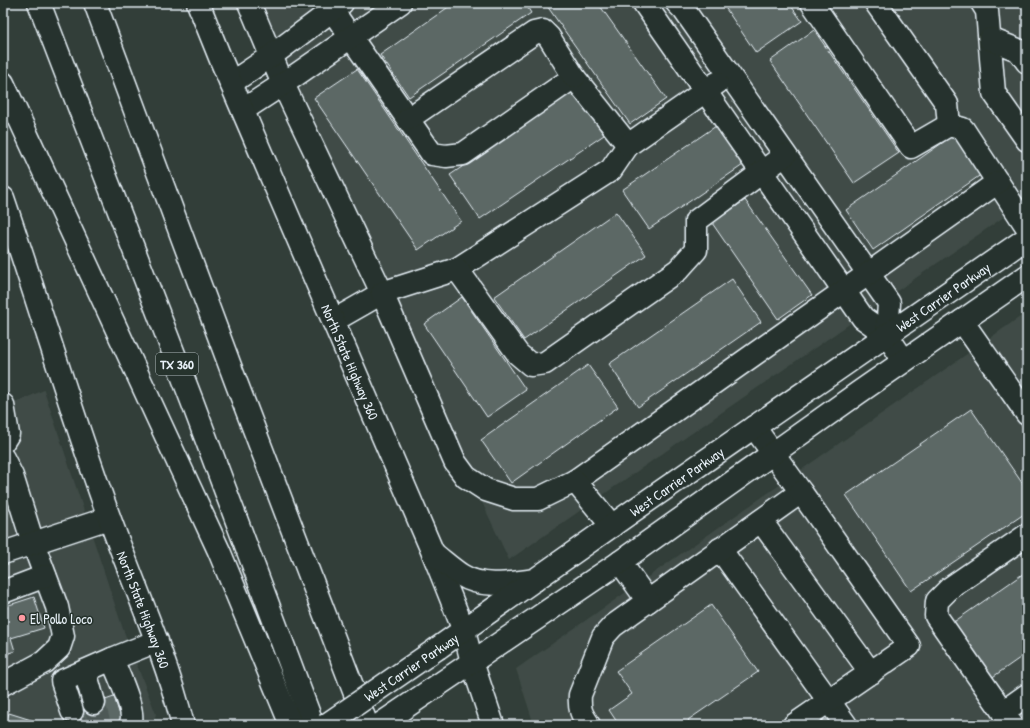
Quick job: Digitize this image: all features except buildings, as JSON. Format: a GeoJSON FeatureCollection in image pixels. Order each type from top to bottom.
{"type":"FeatureCollection","features":[{"type":"Feature","properties":{"kind":"main road","name":"TX 360"},"geometry":{"type":"LineString","coordinates":[[38,3],[189,394],[314,725]]}},
{"type":"Feature","properties":{"kind":"main road"},"geometry":{"type":"LineString","coordinates":[[95,3],[236,382],[367,725]]}},
{"type":"Feature","properties":{"kind":"main road","name":"North State Highway 360"},"geometry":{"type":"LineString","coordinates":[[198,3],[433,553],[464,631],[472,662],[493,725]]}},
{"type":"Feature","properties":{"kind":"main road"},"geometry":{"type":"LineString","coordinates":[[249,3],[283,84],[382,293],[455,462],[466,477],[486,490],[514,498],[538,499],[575,481],[998,182]]}},
{"type":"Feature","properties":{"kind":"main road"},"geometry":{"type":"LineString","coordinates":[[243,110],[400,3]]}},
{"type":"Feature","properties":{"kind":"main road"},"geometry":{"type":"LineString","coordinates":[[644,3],[863,318],[887,335],[904,361]]}},
{"type":"Feature","properties":{"kind":"main road"},"geometry":{"type":"LineString","coordinates":[[678,3],[730,74],[889,303],[887,335]]}},
{"type":"Feature","properties":{"kind":"main road"},"geometry":{"type":"LineString","coordinates":[[812,3],[911,147],[949,125],[963,129],[1027,227]]}},
{"type":"Feature","properties":{"kind":"main road"},"geometry":{"type":"LineString","coordinates":[[876,3],[947,104],[949,125]]}},
{"type":"Feature","properties":{"kind":"main road"},"geometry":{"type":"LineString","coordinates":[[982,3],[988,11],[994,93],[1026,136]]}},
{"type":"Feature","properties":{"kind":"main road"},"geometry":{"type":"LineString","coordinates":[[231,83],[271,56],[337,6],[351,37],[432,154],[446,156],[463,154],[574,77]]}},
{"type":"Feature","properties":{"kind":"main road"},"geometry":{"type":"LineString","coordinates":[[408,119],[534,33],[543,32],[549,37],[574,77],[628,145]]}},
{"type":"Feature","properties":{"kind":"main road"},"geometry":{"type":"LineString","coordinates":[[990,40],[1018,50],[1027,62]]}},
{"type":"Feature","properties":{"kind":"main road"},"geometry":{"type":"LineString","coordinates":[[333,321],[382,293],[457,269],[611,170],[628,145],[730,74]]}},
{"type":"Feature","properties":{"kind":"main road"},"geometry":{"type":"LineString","coordinates":[[3,83],[219,551],[291,725]]}},
{"type":"Feature","properties":{"kind":"main road"},"geometry":{"type":"LineString","coordinates":[[457,269],[518,354],[531,365],[545,363],[678,270],[696,250],[696,221],[785,155]]}},
{"type":"Feature","properties":{"kind":"main road","name":"North State Highway 360"},"geometry":{"type":"LineString","coordinates":[[4,207],[9,236],[109,518],[158,641],[174,690],[183,725]]}},
{"type":"Feature","properties":{"kind":"main road","name":"West Carrier Parkway"},"geometry":{"type":"LineString","coordinates":[[326,725],[464,631],[612,526],[1027,238]]}},
{"type":"Feature","properties":{"kind":"main road"},"geometry":{"type":"LineString","coordinates":[[379,725],[620,562],[773,453],[1027,276]]}},
{"type":"Feature","properties":{"kind":"main road"},"geometry":{"type":"LineString","coordinates":[[962,321],[1027,414]]}},
{"type":"Feature","properties":{"kind":"main road"},"geometry":{"type":"LineString","coordinates":[[3,405],[8,434],[3,442]]}},
{"type":"Feature","properties":{"kind":"main road"},"geometry":{"type":"LineString","coordinates":[[754,427],[909,646],[794,725]]}},
{"type":"Feature","properties":{"kind":"main road"},"geometry":{"type":"LineString","coordinates":[[3,458],[12,476],[33,543],[57,607],[61,642],[44,662],[3,684]]}},
{"type":"Feature","properties":{"kind":"main road"},"geometry":{"type":"LineString","coordinates":[[575,481],[612,526]]}},
{"type":"Feature","properties":{"kind":"main road"},"geometry":{"type":"LineString","coordinates":[[589,725],[581,714],[580,695],[603,637],[613,626],[800,492]]}},
{"type":"Feature","properties":{"kind":"main road"},"geometry":{"type":"LineString","coordinates":[[3,553],[109,518]]}},
{"type":"Feature","properties":{"kind":"main road"},"geometry":{"type":"LineString","coordinates":[[761,521],[871,673]]}},
{"type":"Feature","properties":{"kind":"main road"},"geometry":{"type":"LineString","coordinates":[[1027,535],[950,588],[937,602],[936,616],[1008,718],[1027,695]]}},
{"type":"Feature","properties":{"kind":"main road"},"geometry":{"type":"LineString","coordinates":[[720,549],[846,725]]}},
{"type":"Feature","properties":{"kind":"main road"},"geometry":{"type":"LineString","coordinates":[[433,553],[462,576],[477,582],[496,584],[536,580]]}},
{"type":"Feature","properties":{"kind":"main road"},"geometry":{"type":"LineString","coordinates":[[620,562],[648,601]]}},
{"type":"Feature","properties":{"kind":"main road"},"geometry":{"type":"LineString","coordinates":[[3,592],[45,576]]}},
{"type":"Feature","properties":{"kind":"main road"},"geometry":{"type":"LineString","coordinates":[[72,711],[62,681],[158,641]]}},
{"type":"Feature","properties":{"kind":"main road"},"geometry":{"type":"LineString","coordinates":[[3,669],[61,642]]}},
{"type":"Feature","properties":{"kind":"main road"},"geometry":{"type":"LineString","coordinates":[[112,659],[130,704],[132,722],[130,725]]}},
{"type":"Feature","properties":{"kind":"main road"},"geometry":{"type":"LineString","coordinates":[[85,671],[94,704]]}},
{"type":"Feature","properties":{"kind":"main road"},"geometry":{"type":"LineString","coordinates":[[174,690],[176,725]]}},
{"type":"Feature","properties":{"kind":"shaded area"},"geometry":{"type":"Polygon","coordinates":[[[249,3],[1027,3],[1027,201],[509,560],[249,3]]]}},
{"type":"Feature","properties":{"kind":"shaded area"},"geometry":{"type":"Polygon","coordinates":[[[1027,312],[1027,725],[534,725],[516,669],[1027,312]]]}},
{"type":"Feature","properties":{"kind":"shaded area"},"geometry":{"type":"Polygon","coordinates":[[[44,390],[123,629],[156,714],[153,725],[3,725],[3,408],[44,390]]]}},
{"type":"Feature","properties":{"kind":"tunnel"},"geometry":{"type":"LineString","coordinates":[[94,703],[100,725]]}},
{"type":"Feature","properties":{"kind":"tunnel"},"geometry":{"type":"LineString","coordinates":[[72,711],[76,725]]}},
{"type":"Feature","properties":{"kind":"place","name":"El Pollo Loco"},"geometry":{"type":"Point","coordinates":[22,618]}}]}
